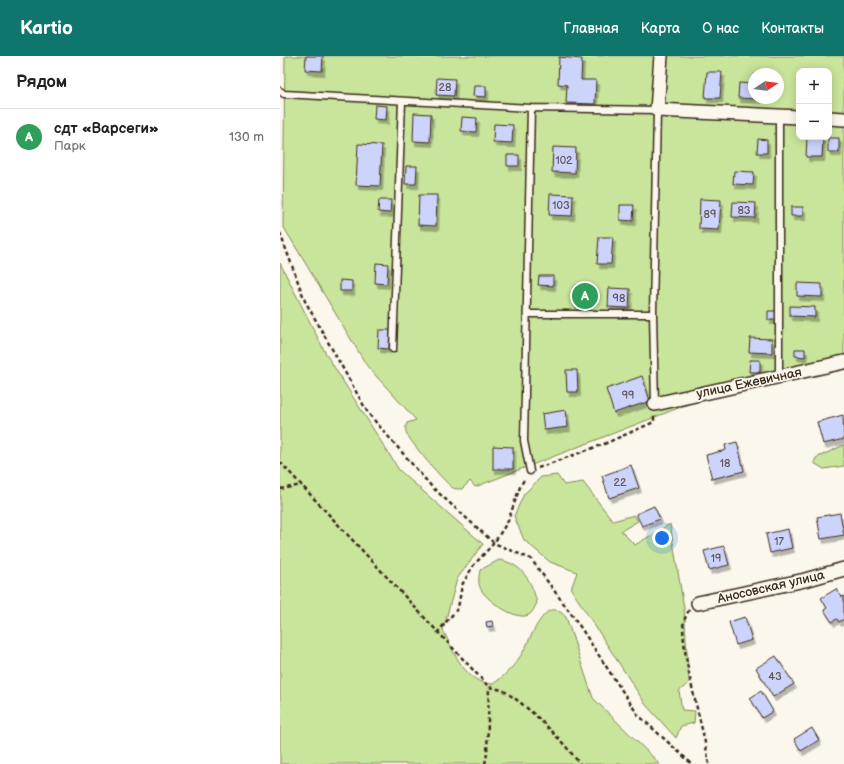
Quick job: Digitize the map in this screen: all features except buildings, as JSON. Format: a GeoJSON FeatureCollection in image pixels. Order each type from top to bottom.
{"type":"FeatureCollection","features":[{"type":"Feature","properties":{"kind":"street"},"geometry":{"type":"LineString","coordinates":[[661,56],[657,110],[796,117]]}},
{"type":"Feature","properties":{"kind":"street"},"geometry":{"type":"LineString","coordinates":[[832,118],[844,119]]}},
{"type":"Feature","properties":{"kind":"street","name":"улица Ежевичная"},"geometry":{"type":"LineString","coordinates":[[655,404],[844,362]]}},
{"type":"Feature","properties":{"kind":"street","name":"Аносовская улица"},"geometry":{"type":"LineString","coordinates":[[698,603],[805,580],[844,569]]}},
{"type":"Feature","properties":{"kind":"lane"},"geometry":{"type":"LineString","coordinates":[[280,91],[284,94],[531,108],[657,110],[653,314],[655,404]]}},
{"type":"Feature","properties":{"kind":"lane"},"geometry":{"type":"LineString","coordinates":[[393,349],[402,101]]}},
{"type":"Feature","properties":{"kind":"lane"},"geometry":{"type":"LineString","coordinates":[[530,471],[524,441],[531,108]]}},
{"type":"Feature","properties":{"kind":"lane"},"geometry":{"type":"LineString","coordinates":[[779,116],[779,377]]}},
{"type":"Feature","properties":{"kind":"lane"},"geometry":{"type":"LineString","coordinates":[[527,314],[653,314]]}},
{"type":"Feature","properties":{"kind":"path"},"geometry":{"type":"LineString","coordinates":[[280,233],[305,301],[368,412],[432,487],[494,543],[531,559],[575,619],[638,715],[692,764]]}},
{"type":"Feature","properties":{"kind":"path"},"geometry":{"type":"LineString","coordinates":[[437,633],[458,608],[462,585],[473,566],[494,543],[508,521],[520,487],[530,471],[604,444],[654,422],[655,404]]}},
{"type":"Feature","properties":{"kind":"path"},"geometry":{"type":"LineString","coordinates":[[280,462],[437,633],[489,687],[502,690],[530,712],[570,750],[580,764]]}},
{"type":"Feature","properties":{"kind":"path"},"geometry":{"type":"LineString","coordinates":[[280,489],[302,485]]}},
{"type":"Feature","properties":{"kind":"path"},"geometry":{"type":"LineString","coordinates":[[698,603],[688,611],[683,626],[689,671],[709,764]]}},
{"type":"Feature","properties":{"kind":"path"},"geometry":{"type":"LineString","coordinates":[[485,764],[487,754],[489,687]]}},
{"type":"Feature","properties":{"kind":"green space"},"geometry":{"type":"Polygon","coordinates":[[[285,56],[844,56],[844,368],[699,400],[475,487],[470,481],[462,489],[456,489],[449,485],[413,444],[408,437],[406,429],[407,423],[416,420],[367,366],[283,226],[285,56]]]}},
{"type":"Feature","properties":{"kind":"green space"},"geometry":{"type":"Polygon","coordinates":[[[280,263],[326,354],[399,470],[483,544],[457,579],[443,630],[456,657],[468,673],[483,683],[493,684],[506,674],[517,661],[539,621],[548,612],[553,610],[559,611],[566,617],[593,698],[660,764],[280,764],[280,263]]]}},
{"type":"Feature","properties":{"kind":"green space"},"geometry":{"type":"Polygon","coordinates":[[[844,445],[844,466],[824,469],[814,463],[816,458],[844,445]]]}},
{"type":"Feature","properties":{"kind":"green space"},"geometry":{"type":"Polygon","coordinates":[[[557,475],[564,485],[583,482],[613,521],[634,515],[638,521],[621,531],[635,545],[670,524],[684,608],[689,683],[679,691],[682,710],[695,711],[694,723],[681,726],[676,738],[646,705],[571,589],[577,572],[550,562],[524,540],[514,516],[524,494],[541,477],[557,475]]]}},
{"type":"Feature","properties":{"kind":"green space"},"geometry":{"type":"Polygon","coordinates":[[[499,560],[514,565],[520,569],[529,581],[537,603],[530,614],[519,616],[504,610],[490,600],[480,588],[480,570],[499,560]]]}},
{"type":"Feature","properties":{"kind":"place","name":"сдт «Варсеги»"},"geometry":{"type":"Point","coordinates":[585,296]}}]}
